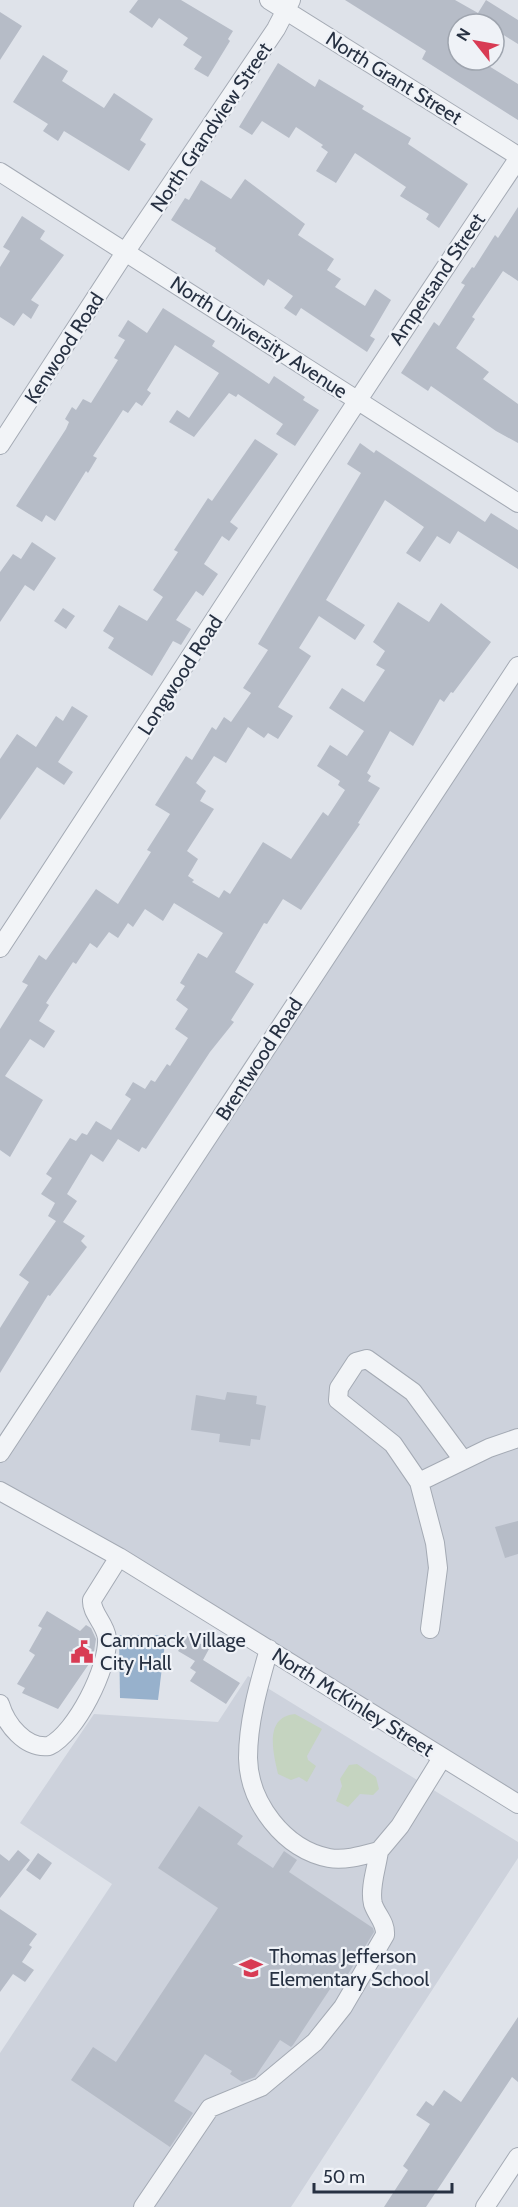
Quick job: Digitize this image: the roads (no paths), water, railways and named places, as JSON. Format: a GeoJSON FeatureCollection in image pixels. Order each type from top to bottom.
{"type":"FeatureCollection","features":[{"type":"Feature","properties":{"kind":"street","name":"North Grant Street"},"geometry":{"type":"LineString","coordinates":[[268,0],[288,5],[518,158]]}},
{"type":"Feature","properties":{"kind":"street","name":"North Grandview Street"},"geometry":{"type":"LineString","coordinates":[[126,251],[276,29],[288,5]]}},
{"type":"Feature","properties":{"kind":"street","name":"Ampersand Street"},"geometry":{"type":"LineString","coordinates":[[357,400],[518,158]]}},
{"type":"Feature","properties":{"kind":"street","name":"North University Avenue"},"geometry":{"type":"LineString","coordinates":[[0,172],[518,503]]}},
{"type":"Feature","properties":{"kind":"street","name":"Kenwood Road"},"geometry":{"type":"LineString","coordinates":[[0,445],[126,251]]}},
{"type":"Feature","properties":{"kind":"street","name":"Longwood Road"},"geometry":{"type":"LineString","coordinates":[[0,948],[302,489],[357,400]]}},
{"type":"Feature","properties":{"kind":"street","name":"Brentwood Road"},"geometry":{"type":"LineString","coordinates":[[0,1453],[518,666]]}},
{"type":"Feature","properties":{"kind":"street"},"geometry":{"type":"LineString","coordinates":[[430,1629],[438,1568],[435,1543],[419,1482],[393,1444],[338,1400],[339,1388],[356,1362],[367,1359],[405,1385],[427,1408],[463,1460]]}},
{"type":"Feature","properties":{"kind":"street"},"geometry":{"type":"LineString","coordinates":[[419,1482],[463,1460],[518,1438]]}},
{"type":"Feature","properties":{"kind":"street","name":"North McKinley Street"},"geometry":{"type":"LineString","coordinates":[[0,1491],[119,1557],[518,1804]]}},
{"type":"Feature","properties":{"kind":"street"},"geometry":{"type":"LineString","coordinates":[[0,1704],[5,1719],[11,1726],[36,1745],[49,1746],[68,1730],[91,1693],[104,1663],[107,1649],[105,1626],[91,1603],[119,1557]]}},
{"type":"Feature","properties":{"kind":"street"},"geometry":{"type":"LineString","coordinates":[[269,1649],[257,1691],[248,1757],[251,1779],[266,1813],[282,1833],[319,1855],[340,1859],[379,1851]]}},
{"type":"Feature","properties":{"kind":"street"},"geometry":{"type":"LineString","coordinates":[[143,2207],[210,2108],[261,2087],[315,2042],[343,2007],[385,1935],[386,1929],[372,1897],[379,1851],[400,1826],[442,1758]]}},
{"type":"Feature","properties":{"kind":"street"},"geometry":{"type":"LineString","coordinates":[[485,2207],[518,2157]]}},
{"type":"Feature","properties":{"kind":"water"},"geometry":{"type":"Polygon","coordinates":[[[119,1635],[166,1635],[158,1700],[120,1698],[119,1635]]]}},
{"type":"Feature","properties":{"kind":"place","name":"Cammack Village City Hall"},"geometry":{"type":"Point","coordinates":[82,1652]}},
{"type":"Feature","properties":{"kind":"place","name":"Thomas Jefferson Elementary School"},"geometry":{"type":"Point","coordinates":[251,1968]}}]}
